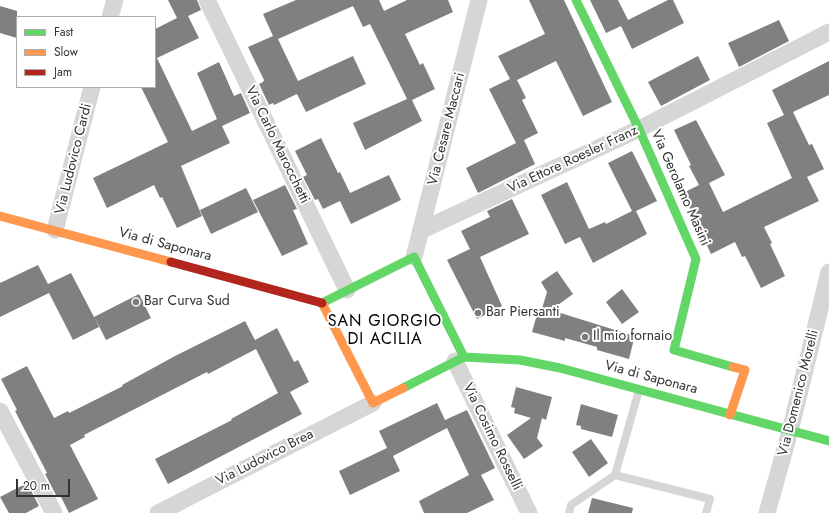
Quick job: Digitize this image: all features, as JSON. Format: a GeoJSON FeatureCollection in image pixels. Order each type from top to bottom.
{"type":"FeatureCollection","features":[{"type":"Feature","properties":{"kind":"street"},"geometry":{"type":"LineString","coordinates":[[110,16],[115,0]]}},
{"type":"Feature","properties":{"kind":"street","name":"Via Carlo Marocchetti"},"geometry":{"type":"LineString","coordinates":[[207,0],[348,290]]}},
{"type":"Feature","properties":{"kind":"street","name":"Via Cesare Maccari"},"geometry":{"type":"LineString","coordinates":[[414,257],[479,0]]}},
{"type":"Feature","properties":{"kind":"street","name":"Via Gerolamo Masini"},"geometry":{"type":"LineString","coordinates":[[576,0],[639,130],[696,259],[674,350],[745,370],[730,415]]}},
{"type":"Feature","properties":{"kind":"street","name":"Via Ettore Roesler Franz"},"geometry":{"type":"LineString","coordinates":[[422,230],[639,130],[829,32]]}},
{"type":"Feature","properties":{"kind":"street","name":"Via Ludovico Cardi"},"geometry":{"type":"LineString","coordinates":[[56,230],[92,88]]}},
{"type":"Feature","properties":{"kind":"street","name":"Via di Saponara"},"geometry":{"type":"LineString","coordinates":[[0,216],[322,303]]}},
{"type":"Feature","properties":{"kind":"street"},"geometry":{"type":"LineString","coordinates":[[414,257],[459,359],[373,403],[322,303],[414,257]]}},
{"type":"Feature","properties":{"kind":"street","name":"Via Domenico Morelli"},"geometry":{"type":"LineString","coordinates":[[767,513],[790,431],[829,272]]}},
{"type":"Feature","properties":{"kind":"street","name":"Via di Saponara"},"geometry":{"type":"LineString","coordinates":[[459,359],[520,360],[639,389],[829,441]]}},
{"type":"Feature","properties":{"kind":"street","name":"Via Cosimo Rosselli"},"geometry":{"type":"LineString","coordinates":[[459,359],[529,513]]}},
{"type":"Feature","properties":{"kind":"street","name":"Via Ludovico Brea"},"geometry":{"type":"LineString","coordinates":[[158,513],[373,403]]}},
{"type":"Feature","properties":{"kind":"street"},"geometry":{"type":"LineString","coordinates":[[0,411],[54,513]]}},
{"type":"Feature","properties":{"kind":"lane"},"geometry":{"type":"LineString","coordinates":[[569,513],[571,505],[615,475],[639,389]]}},
{"type":"Feature","properties":{"kind":"lane"},"geometry":{"type":"LineString","coordinates":[[615,475],[710,499],[706,513]]}},
{"type":"Feature","properties":{"kind":"building"},"geometry":{"type":"Polygon","coordinates":[[[168,0],[197,0],[201,10],[188,16],[199,38],[157,58],[192,131],[217,119],[197,73],[219,62],[234,96],[241,93],[250,113],[222,126],[230,143],[181,166],[202,216],[177,228],[162,197],[160,198],[154,185],[107,208],[93,178],[168,142],[141,88],[156,88],[156,28],[177,18],[168,0]]]}},
{"type":"Feature","properties":{"kind":"building"},"geometry":{"type":"Polygon","coordinates":[[[296,0],[379,0],[384,11],[407,0],[448,0],[453,12],[405,34],[420,65],[423,63],[435,89],[412,100],[422,121],[365,150],[353,123],[407,99],[370,24],[363,27],[353,6],[278,39],[298,81],[353,56],[366,84],[306,112],[297,94],[274,105],[273,103],[269,105],[259,84],[264,80],[248,47],[273,36],[263,14],[296,0]]]}},
{"type":"Feature","properties":{"kind":"building"},"geometry":{"type":"Polygon","coordinates":[[[529,0],[564,0],[612,102],[583,116],[556,61],[517,80],[526,98],[522,100],[538,133],[524,140],[535,164],[478,193],[466,168],[516,143],[489,89],[510,79],[498,56],[545,34],[529,0]]]}},
{"type":"Feature","properties":{"kind":"building"},"geometry":{"type":"Polygon","coordinates":[[[590,0],[618,0],[628,20],[668,0],[673,0],[684,23],[632,49],[621,26],[606,33],[590,0]]]}},
{"type":"Feature","properties":{"kind":"building"},"geometry":{"type":"Polygon","coordinates":[[[0,6],[17,11],[16,38],[0,33],[0,6]]]}},
{"type":"Feature","properties":{"kind":"building"},"geometry":{"type":"Polygon","coordinates":[[[779,20],[789,41],[739,67],[728,43],[779,20]]]}},
{"type":"Feature","properties":{"kind":"building"},"geometry":{"type":"Polygon","coordinates":[[[698,56],[710,80],[661,106],[648,82],[698,56]]]}},
{"type":"Feature","properties":{"kind":"building"},"geometry":{"type":"Polygon","coordinates":[[[829,61],[829,95],[793,112],[809,145],[812,144],[824,169],[807,177],[819,201],[764,227],[785,276],[761,288],[745,256],[742,257],[735,242],[711,254],[683,193],[699,185],[689,166],[691,165],[674,130],[696,120],[725,175],[709,183],[723,212],[792,178],[767,123],[784,115],[772,90],[829,61]]]}},
{"type":"Feature","properties":{"kind":"building"},"geometry":{"type":"Polygon","coordinates":[[[321,138],[338,173],[340,172],[350,193],[389,175],[401,200],[351,224],[340,201],[323,209],[318,199],[315,200],[303,177],[307,175],[295,151],[321,138]]]}},
{"type":"Feature","properties":{"kind":"building"},"geometry":{"type":"Polygon","coordinates":[[[632,151],[657,201],[636,211],[647,234],[593,263],[580,237],[565,244],[541,195],[567,182],[589,229],[605,222],[606,224],[632,211],[608,163],[632,151]]]}},
{"type":"Feature","properties":{"kind":"building"},"geometry":{"type":"Polygon","coordinates":[[[285,185],[297,209],[293,210],[308,244],[282,256],[253,200],[285,185]]]}},
{"type":"Feature","properties":{"kind":"building"},"geometry":{"type":"Polygon","coordinates":[[[246,188],[258,212],[211,234],[200,210],[246,188]]]}},
{"type":"Feature","properties":{"kind":"building"},"geometry":{"type":"Polygon","coordinates":[[[512,199],[529,234],[480,257],[502,306],[477,319],[447,260],[470,249],[461,231],[490,217],[487,211],[512,199]]]}},
{"type":"Feature","properties":{"kind":"building"},"geometry":{"type":"Polygon","coordinates":[[[38,265],[48,284],[71,273],[94,317],[139,294],[151,318],[106,340],[95,318],[99,327],[73,340],[49,293],[0,317],[0,283],[38,265]]]}},
{"type":"Feature","properties":{"kind":"building"},"geometry":{"type":"Polygon","coordinates":[[[557,271],[573,294],[551,310],[631,335],[630,338],[634,339],[629,359],[597,350],[597,347],[565,338],[565,341],[532,332],[538,311],[541,312],[547,292],[541,282],[557,271]]]}},
{"type":"Feature","properties":{"kind":"building"},"geometry":{"type":"Polygon","coordinates":[[[622,289],[639,312],[622,324],[606,302],[622,289]]]}},
{"type":"Feature","properties":{"kind":"building"},"geometry":{"type":"Polygon","coordinates":[[[245,321],[255,340],[277,328],[294,362],[298,360],[309,382],[290,392],[302,414],[168,484],[155,459],[232,420],[231,419],[278,393],[256,349],[208,374],[207,372],[84,435],[85,437],[70,445],[98,499],[69,513],[60,495],[57,497],[45,474],[47,473],[15,411],[17,410],[1,379],[27,366],[54,418],[68,411],[69,413],[123,386],[122,385],[175,356],[245,321]]]}},
{"type":"Feature","properties":{"kind":"building"},"geometry":{"type":"Polygon","coordinates":[[[516,387],[552,397],[546,420],[542,418],[537,438],[543,446],[524,459],[507,435],[531,418],[514,413],[515,408],[511,407],[516,387]]]}},
{"type":"Feature","properties":{"kind":"building"},"geometry":{"type":"Polygon","coordinates":[[[437,403],[445,420],[467,410],[495,468],[481,475],[494,500],[467,513],[424,513],[419,501],[469,475],[447,428],[393,456],[400,471],[350,495],[339,471],[387,448],[379,431],[437,403]]]}},
{"type":"Feature","properties":{"kind":"building"},"geometry":{"type":"Polygon","coordinates":[[[581,404],[618,415],[612,437],[581,429],[581,426],[576,425],[581,404]]]}},
{"type":"Feature","properties":{"kind":"building"},"geometry":{"type":"Polygon","coordinates":[[[591,439],[608,463],[589,477],[572,452],[591,439]]]}},
{"type":"Feature","properties":{"kind":"building"},"geometry":{"type":"Polygon","coordinates":[[[27,483],[39,506],[26,513],[9,513],[0,497],[27,483]]]}},
{"type":"Feature","properties":{"kind":"building"},"geometry":{"type":"Polygon","coordinates":[[[592,498],[633,508],[632,513],[588,513],[592,498]]]}},
{"type":"Feature","properties":{"kind":"traffic: fast"},"geometry":{"type":"LineString","coordinates":[[576,0],[639,129],[696,259],[674,350],[733,367]]}},
{"type":"Feature","properties":{"kind":"traffic: fast"},"geometry":{"type":"LineString","coordinates":[[322,303],[414,257],[464,357]]}},
{"type":"Feature","properties":{"kind":"traffic: fast"},"geometry":{"type":"LineString","coordinates":[[403,388],[464,357],[520,360],[560,368],[829,441]]}},
{"type":"Feature","properties":{"kind":"traffic: slow"},"geometry":{"type":"LineString","coordinates":[[0,216],[171,262]]}},
{"type":"Feature","properties":{"kind":"traffic: slow"},"geometry":{"type":"LineString","coordinates":[[322,303],[373,403],[403,388]]}},
{"type":"Feature","properties":{"kind":"traffic: slow"},"geometry":{"type":"LineString","coordinates":[[730,415],[745,370],[733,367]]}},
{"type":"Feature","properties":{"kind":"traffic: jam"},"geometry":{"type":"LineString","coordinates":[[171,262],[322,303]]}},
{"type":"Feature","properties":{"kind":"place","name":"Bar Curva Sud"},"geometry":{"type":"Point","coordinates":[136,302]}},
{"type":"Feature","properties":{"kind":"place","name":"Bar Piersanti"},"geometry":{"type":"Point","coordinates":[478,313]}},
{"type":"Feature","properties":{"kind":"place","name":"Il mio fornaio"},"geometry":{"type":"Point","coordinates":[585,337]}},
{"type":"Feature","properties":{"kind":"district","name":"SAN GIORGIO DI ACILIA"},"geometry":{"type":"Point","coordinates":[385,331]}}]}
